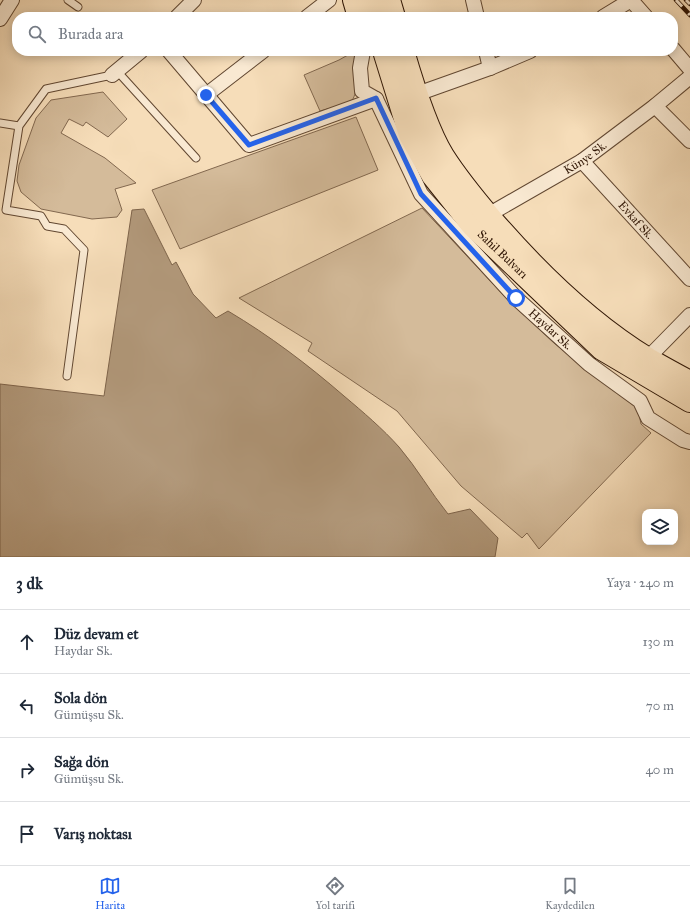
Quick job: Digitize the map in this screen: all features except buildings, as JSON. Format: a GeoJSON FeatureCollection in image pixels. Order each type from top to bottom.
{"type":"FeatureCollection","features":[{"type":"Feature","properties":{"kind":"highway"},"geometry":{"type":"LineString","coordinates":[[354,0],[358,12]]}},
{"type":"Feature","properties":{"kind":"highway"},"geometry":{"type":"LineString","coordinates":[[372,0],[374,12]]}},
{"type":"Feature","properties":{"kind":"highway"},"geometry":{"type":"LineString","coordinates":[[389,0],[393,12]]}},
{"type":"Feature","properties":{"kind":"highway"},"geometry":{"type":"LineString","coordinates":[[395,0],[396,12]]}},
{"type":"Feature","properties":{"kind":"highway"},"geometry":{"type":"LineString","coordinates":[[374,56],[396,86]]}},
{"type":"Feature","properties":{"kind":"highway","name":"Sahil Bulvarı"},"geometry":{"type":"LineString","coordinates":[[386,56],[410,135],[433,176],[480,220],[561,312],[602,349],[690,382]]}},
{"type":"Feature","properties":{"kind":"highway","name":"Sahil Bulvarı"},"geometry":{"type":"LineString","coordinates":[[405,56],[417,94],[442,155],[480,220]]}},
{"type":"Feature","properties":{"kind":"highway","name":"Sahil Bulvarı"},"geometry":{"type":"LineString","coordinates":[[642,364],[690,401]]}},
{"type":"Feature","properties":{"kind":"street"},"geometry":{"type":"LineString","coordinates":[[0,19],[12,0]]}},
{"type":"Feature","properties":{"kind":"street"},"geometry":{"type":"LineString","coordinates":[[182,12],[194,0]]}},
{"type":"Feature","properties":{"kind":"street"},"geometry":{"type":"LineString","coordinates":[[313,12],[328,0]]}},
{"type":"Feature","properties":{"kind":"street"},"geometry":{"type":"LineString","coordinates":[[473,0],[476,12]]}},
{"type":"Feature","properties":{"kind":"street"},"geometry":{"type":"LineString","coordinates":[[611,12],[631,0],[642,12]]}},
{"type":"Feature","properties":{"kind":"street"},"geometry":{"type":"LineString","coordinates":[[678,55],[690,69]]}},
{"type":"Feature","properties":{"kind":"street"},"geometry":{"type":"LineString","coordinates":[[114,73],[135,56]]}},
{"type":"Feature","properties":{"kind":"street"},"geometry":{"type":"LineString","coordinates":[[173,56],[249,145],[376,98]]}},
{"type":"Feature","properties":{"kind":"street"},"geometry":{"type":"LineString","coordinates":[[206,95],[257,56]]}},
{"type":"Feature","properties":{"kind":"street","name":"Haydar Sk."},"geometry":{"type":"LineString","coordinates":[[362,56],[360,68],[362,91],[376,98],[421,194],[516,298],[589,364],[640,402],[648,418],[683,440],[690,442]]}},
{"type":"Feature","properties":{"kind":"street"},"geometry":{"type":"LineString","coordinates":[[487,56],[490,68]]}},
{"type":"Feature","properties":{"kind":"street"},"geometry":{"type":"LineString","coordinates":[[417,94],[490,68],[518,56]]}},
{"type":"Feature","properties":{"kind":"street","name":"Künye Sk."},"geometry":{"type":"LineString","coordinates":[[480,220],[582,161],[655,106],[690,76]]}},
{"type":"Feature","properties":{"kind":"street"},"geometry":{"type":"LineString","coordinates":[[655,106],[690,141]]}},
{"type":"Feature","properties":{"kind":"street","name":"Evkaf Sk."},"geometry":{"type":"LineString","coordinates":[[582,161],[690,279]]}},
{"type":"Feature","properties":{"kind":"street"},"geometry":{"type":"LineString","coordinates":[[642,364],[690,315]]}},
{"type":"Feature","properties":{"kind":"lane"},"geometry":{"type":"LineString","coordinates":[[68,0],[78,7]]}},
{"type":"Feature","properties":{"kind":"lane"},"geometry":{"type":"LineString","coordinates":[[67,376],[84,250],[64,229],[47,226],[41,216],[6,210],[19,126],[46,90],[114,73],[196,158]]}},
{"type":"Feature","properties":{"kind":"lane"},"geometry":{"type":"LineString","coordinates":[[0,122],[19,126]]}},
{"type":"Feature","properties":{"kind":"shaded area"},"geometry":{"type":"Polygon","coordinates":[[[346,56],[359,56],[354,97],[345,104],[320,111],[304,75],[346,56]]]}},
{"type":"Feature","properties":{"kind":"shaded area"},"geometry":{"type":"Polygon","coordinates":[[[103,92],[127,119],[108,137],[86,122],[83,126],[69,119],[61,133],[105,158],[136,183],[115,189],[122,210],[117,217],[92,219],[41,209],[21,192],[17,181],[19,165],[36,118],[51,100],[103,92]]]}},
{"type":"Feature","properties":{"kind":"shaded area"},"geometry":{"type":"Polygon","coordinates":[[[356,117],[378,170],[180,249],[152,190],[356,117]]]}},
{"type":"Feature","properties":{"kind":"shaded area"},"geometry":{"type":"Polygon","coordinates":[[[422,208],[509,301],[555,344],[638,409],[641,424],[651,433],[539,549],[527,533],[522,538],[461,486],[397,411],[308,351],[312,343],[239,298],[422,208]]]}},
{"type":"Feature","properties":{"kind":"shaded area"},"geometry":{"type":"Polygon","coordinates":[[[144,209],[172,265],[176,262],[193,294],[216,318],[228,311],[273,340],[330,384],[380,427],[399,447],[448,514],[470,509],[498,538],[495,557],[0,557],[0,384],[104,396],[132,210],[144,209]]]}},
{"type":"Feature","properties":{"kind":"railway"},"geometry":{"type":"LineString","coordinates":[[676,0],[690,15]]}},
{"type":"Feature","properties":{"kind":"railway"},"geometry":{"type":"LineString","coordinates":[[686,0],[690,4]]}},
{"type":"Feature","properties":{"kind":"route"},"geometry":{"type":"LineString","coordinates":[[206,95],[249,145],[376,98],[421,194],[516,298]]}}]}
